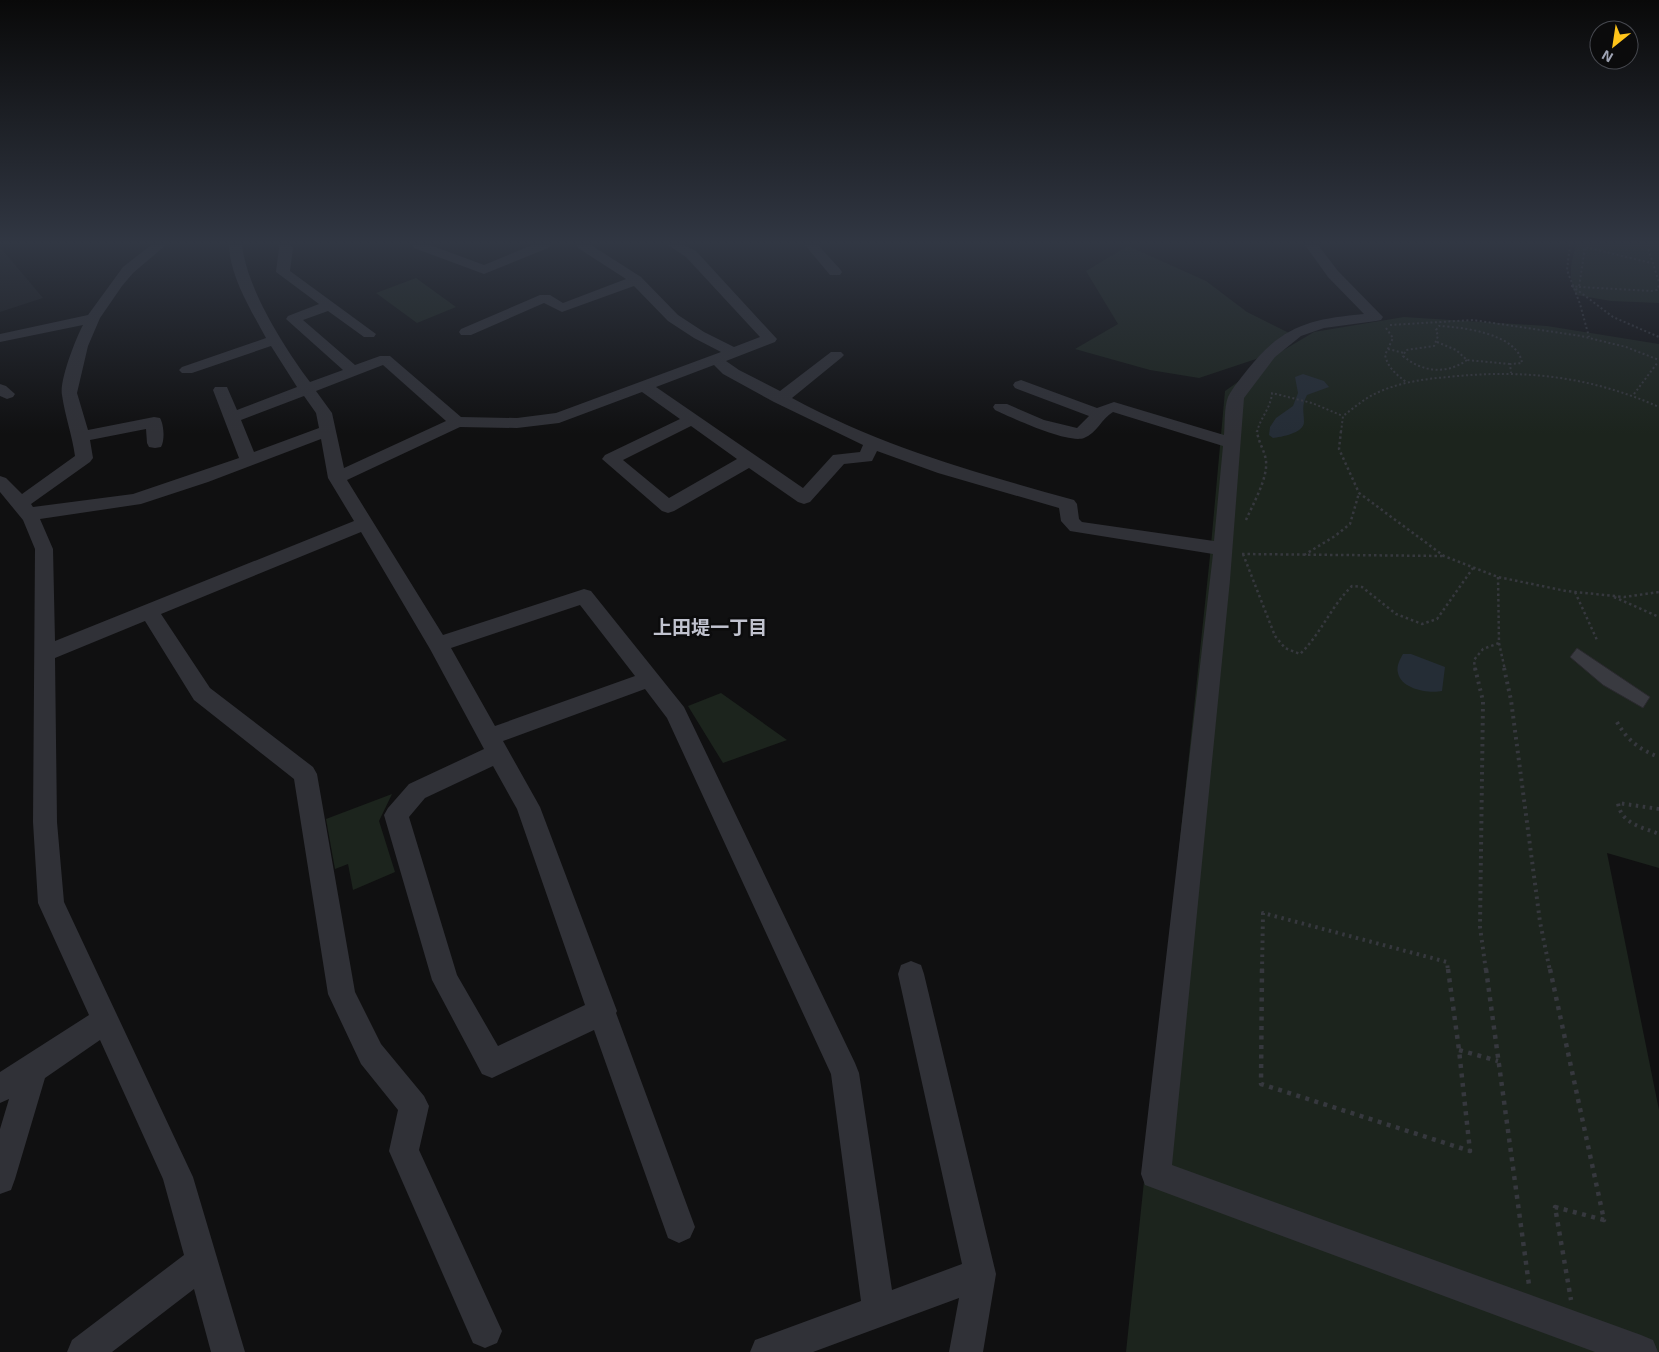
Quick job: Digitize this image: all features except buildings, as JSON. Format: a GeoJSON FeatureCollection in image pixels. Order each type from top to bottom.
{"type":"FeatureCollection","features":[{"type":"Feature","properties":{"kind":"street"},"geometry":{"type":"LineString","coordinates":[[15,501],[84,458],[81,437],[68,393],[80,346],[93,318],[100,308]]}},
{"type":"Feature","properties":{"kind":"street"},"geometry":{"type":"LineString","coordinates":[[259,308],[287,362],[324,413],[337,478],[438,644],[528,807],[603,1011],[679,1227]]}},
{"type":"Feature","properties":{"kind":"street"},"geometry":{"type":"LineString","coordinates":[[187,370],[271,333],[293,319],[322,308]]}},
{"type":"Feature","properties":{"kind":"street"},"geometry":{"type":"LineString","coordinates":[[331,308],[369,334]]}},
{"type":"Feature","properties":{"kind":"street"},"geometry":{"type":"LineString","coordinates":[[466,332],[522,308]]}},
{"type":"Feature","properties":{"kind":"street"},"geometry":{"type":"LineString","coordinates":[[663,308],[673,318],[699,335],[734,353]]}},
{"type":"Feature","properties":{"kind":"street"},"geometry":{"type":"LineString","coordinates":[[337,478],[458,422],[517,424],[559,418],[770,339],[741,308]]}},
{"type":"Feature","properties":{"kind":"street"},"geometry":{"type":"LineString","coordinates":[[1367,308],[1376,316],[1319,326],[1297,332],[1250,376],[1236,398],[1232,443],[1238,546],[1156,1174],[1642,1352]]}},
{"type":"Feature","properties":{"kind":"street"},"geometry":{"type":"LineString","coordinates":[[0,338],[93,318]]}},
{"type":"Feature","properties":{"kind":"street"},"geometry":{"type":"LineString","coordinates":[[293,319],[353,371]]}},
{"type":"Feature","properties":{"kind":"street"},"geometry":{"type":"LineString","coordinates":[[780,399],[836,355]]}},
{"type":"Feature","properties":{"kind":"street"},"geometry":{"type":"LineString","coordinates":[[717,358],[730,372],[780,399],[872,443],[960,474],[1068,504],[1070,521],[1077,526],[1238,546]]}},
{"type":"Feature","properties":{"kind":"street"},"geometry":{"type":"LineString","coordinates":[[232,418],[307,391],[385,359],[458,422]]}},
{"type":"Feature","properties":{"kind":"street"},"geometry":{"type":"LineString","coordinates":[[1021,385],[1099,414]]}},
{"type":"Feature","properties":{"kind":"street"},"geometry":{"type":"LineString","coordinates":[[644,386],[804,498],[839,459],[866,457],[872,443]]}},
{"type":"Feature","properties":{"kind":"street"},"geometry":{"type":"LineString","coordinates":[[221,390],[249,460]]}},
{"type":"Feature","properties":{"kind":"street"},"geometry":{"type":"LineString","coordinates":[[1001,407],[1038,424],[1079,434],[1084,432],[1099,414],[1107,408],[1114,407],[1232,443]]}},
{"type":"Feature","properties":{"kind":"street"},"geometry":{"type":"LineString","coordinates":[[691,420],[611,459],[668,507],[749,460]]}},
{"type":"Feature","properties":{"kind":"street"},"geometry":{"type":"LineString","coordinates":[[81,437],[154,422],[155,443]]}},
{"type":"Feature","properties":{"kind":"street"},"geometry":{"type":"LineString","coordinates":[[15,501],[135,500],[328,430]]}},
{"type":"Feature","properties":{"kind":"street"},"geometry":{"type":"LineString","coordinates":[[15,501],[39,533],[44,549],[45,822],[52,902],[178,1177],[228,1352]]}},
{"type":"Feature","properties":{"kind":"street"},"geometry":{"type":"LineString","coordinates":[[44,654],[364,524]]}},
{"type":"Feature","properties":{"kind":"street"},"geometry":{"type":"LineString","coordinates":[[438,644],[584,596],[676,712],[845,1073],[879,1311]]}},
{"type":"Feature","properties":{"kind":"street"},"geometry":{"type":"LineString","coordinates":[[149,612],[202,694],[305,774],[342,994],[371,1054],[414,1106],[404,1151],[485,1331]]}},
{"type":"Feature","properties":{"kind":"street"},"geometry":{"type":"LineString","coordinates":[[603,1011],[492,1064],[445,980],[396,815],[417,792],[493,745],[649,679]]}},
{"type":"Feature","properties":{"kind":"street"},"geometry":{"type":"LineString","coordinates":[[911,974],[980,1274],[966,1352]]}},
{"type":"Feature","properties":{"kind":"street"},"geometry":{"type":"LineString","coordinates":[[0,1088],[106,1020]]}},
{"type":"Feature","properties":{"kind":"street"},"geometry":{"type":"LineString","coordinates":[[0,1179],[33,1068]]}},
{"type":"Feature","properties":{"kind":"street"},"geometry":{"type":"LineString","coordinates":[[84,1352],[202,1262]]}},
{"type":"Feature","properties":{"kind":"street"},"geometry":{"type":"LineString","coordinates":[[767,1352],[980,1274]]}},
{"type":"Feature","properties":{"kind":"path"},"geometry":{"type":"LineString","coordinates":[[1581,308],[1584,326],[1589,338]]}},
{"type":"Feature","properties":{"kind":"path"},"geometry":{"type":"LineString","coordinates":[[1601,308],[1613,317],[1659,337]]}},
{"type":"Feature","properties":{"kind":"path"},"geometry":{"type":"LineString","coordinates":[[1407,383],[1392,372],[1387,363],[1385,355],[1393,343],[1393,337],[1383,326],[1473,320],[1589,338],[1626,347],[1659,361],[1634,394]]}},
{"type":"Feature","properties":{"kind":"path"},"geometry":{"type":"LineString","coordinates":[[1404,353],[1406,350],[1434,346],[1437,342],[1436,330],[1438,326],[1455,326],[1502,340],[1520,352],[1522,363],[1510,364],[1467,360],[1456,350],[1437,342]]}},
{"type":"Feature","properties":{"kind":"path"},"geometry":{"type":"LineString","coordinates":[[1388,349],[1404,353]]}},
{"type":"Feature","properties":{"kind":"path"},"geometry":{"type":"LineString","coordinates":[[1404,353],[1403,356],[1418,367],[1433,370],[1458,367],[1467,360]]}},
{"type":"Feature","properties":{"kind":"path"},"geometry":{"type":"LineString","coordinates":[[1510,364],[1511,373]]}},
{"type":"Feature","properties":{"kind":"path"},"geometry":{"type":"LineString","coordinates":[[1659,407],[1634,394],[1575,378],[1511,373],[1458,375],[1407,383],[1374,394],[1344,416],[1339,449],[1358,493],[1444,556],[1498,577],[1574,592],[1624,597],[1659,592]]}},
{"type":"Feature","properties":{"kind":"path"},"geometry":{"type":"LineString","coordinates":[[1269,389],[1272,393],[1312,403],[1344,416]]}},
{"type":"Feature","properties":{"kind":"path"},"geometry":{"type":"LineString","coordinates":[[1272,393],[1271,404],[1261,419],[1258,432],[1258,440],[1266,458],[1267,470],[1238,546],[1275,636],[1282,647],[1292,653],[1300,654],[1308,647],[1342,596],[1352,586],[1362,587],[1396,614],[1422,624],[1438,619],[1473,568]]}},
{"type":"Feature","properties":{"kind":"path"},"geometry":{"type":"LineString","coordinates":[[1303,555],[1335,536],[1350,524],[1358,493]]}},
{"type":"Feature","properties":{"kind":"path"},"geometry":{"type":"LineString","coordinates":[[1238,546],[1303,555],[1444,556]]}},
{"type":"Feature","properties":{"kind":"path"},"geometry":{"type":"LineString","coordinates":[[1498,577],[1499,643],[1511,700],[1540,922],[1604,1220],[1555,1207],[1576,1328]]}},
{"type":"Feature","properties":{"kind":"path"},"geometry":{"type":"LineString","coordinates":[[1574,592],[1597,640]]}},
{"type":"Feature","properties":{"kind":"path"},"geometry":{"type":"LineString","coordinates":[[1612,596],[1659,616]]}},
{"type":"Feature","properties":{"kind":"path"},"geometry":{"type":"LineString","coordinates":[[1499,643],[1483,648],[1474,660],[1476,679],[1483,701],[1480,927],[1533,1312]]}},
{"type":"Feature","properties":{"kind":"path"},"geometry":{"type":"LineString","coordinates":[[1617,722],[1626,738],[1646,753],[1659,757]]}},
{"type":"Feature","properties":{"kind":"path"},"geometry":{"type":"LineString","coordinates":[[1659,809],[1618,803],[1618,811],[1624,820],[1659,834]]}},
{"type":"Feature","properties":{"kind":"path"},"geometry":{"type":"LineString","coordinates":[[1263,913],[1448,962],[1459,1050],[1470,1151],[1261,1084],[1263,913]]}},
{"type":"Feature","properties":{"kind":"path"},"geometry":{"type":"LineString","coordinates":[[1459,1050],[1498,1061]]}},
{"type":"Feature","properties":{"kind":"shaded area"},"geometry":{"type":"Polygon","coordinates":[[[0,308],[12,308],[0,312],[0,308]]]}},
{"type":"Feature","properties":{"kind":"shaded area"},"geometry":{"type":"Polygon","coordinates":[[[397,308],[453,308],[417,323],[397,308]]]}},
{"type":"Feature","properties":{"kind":"shaded area"},"geometry":{"type":"Polygon","coordinates":[[[1108,308],[1242,308],[1297,337],[1262,357],[1199,378],[1150,370],[1075,349],[1118,324],[1108,308]]]}},
{"type":"Feature","properties":{"kind":"shaded area"},"geometry":{"type":"Polygon","coordinates":[[[1404,317],[1547,326],[1659,344],[1659,868],[1607,853],[1659,1110],[1659,1352],[1126,1352],[1210,556],[1225,391],[1282,351],[1314,332],[1404,317]]]}},
{"type":"Feature","properties":{"kind":"shaded area"},"geometry":{"type":"Polygon","coordinates":[[[1303,374],[1324,381],[1329,387],[1307,395],[1303,406],[1304,422],[1300,429],[1292,434],[1273,438],[1269,435],[1270,427],[1276,418],[1293,406],[1298,393],[1295,377],[1303,374]]]}},
{"type":"Feature","properties":{"kind":"shaded area"},"geometry":{"type":"Polygon","coordinates":[[[1403,654],[1411,654],[1445,667],[1442,691],[1423,691],[1404,683],[1398,671],[1403,654]]]}},
{"type":"Feature","properties":{"kind":"shaded area"},"geometry":{"type":"Polygon","coordinates":[[[721,693],[787,740],[723,763],[688,706],[721,693]]]}},
{"type":"Feature","properties":{"kind":"shaded area"},"geometry":{"type":"Polygon","coordinates":[[[392,794],[379,821],[395,872],[353,890],[348,864],[335,869],[326,819],[392,794]]]}},
{"type":"Feature","properties":{"kind":"district","name":"上田堤一丁目"},"geometry":{"type":"Point","coordinates":[710,626]}}]}
